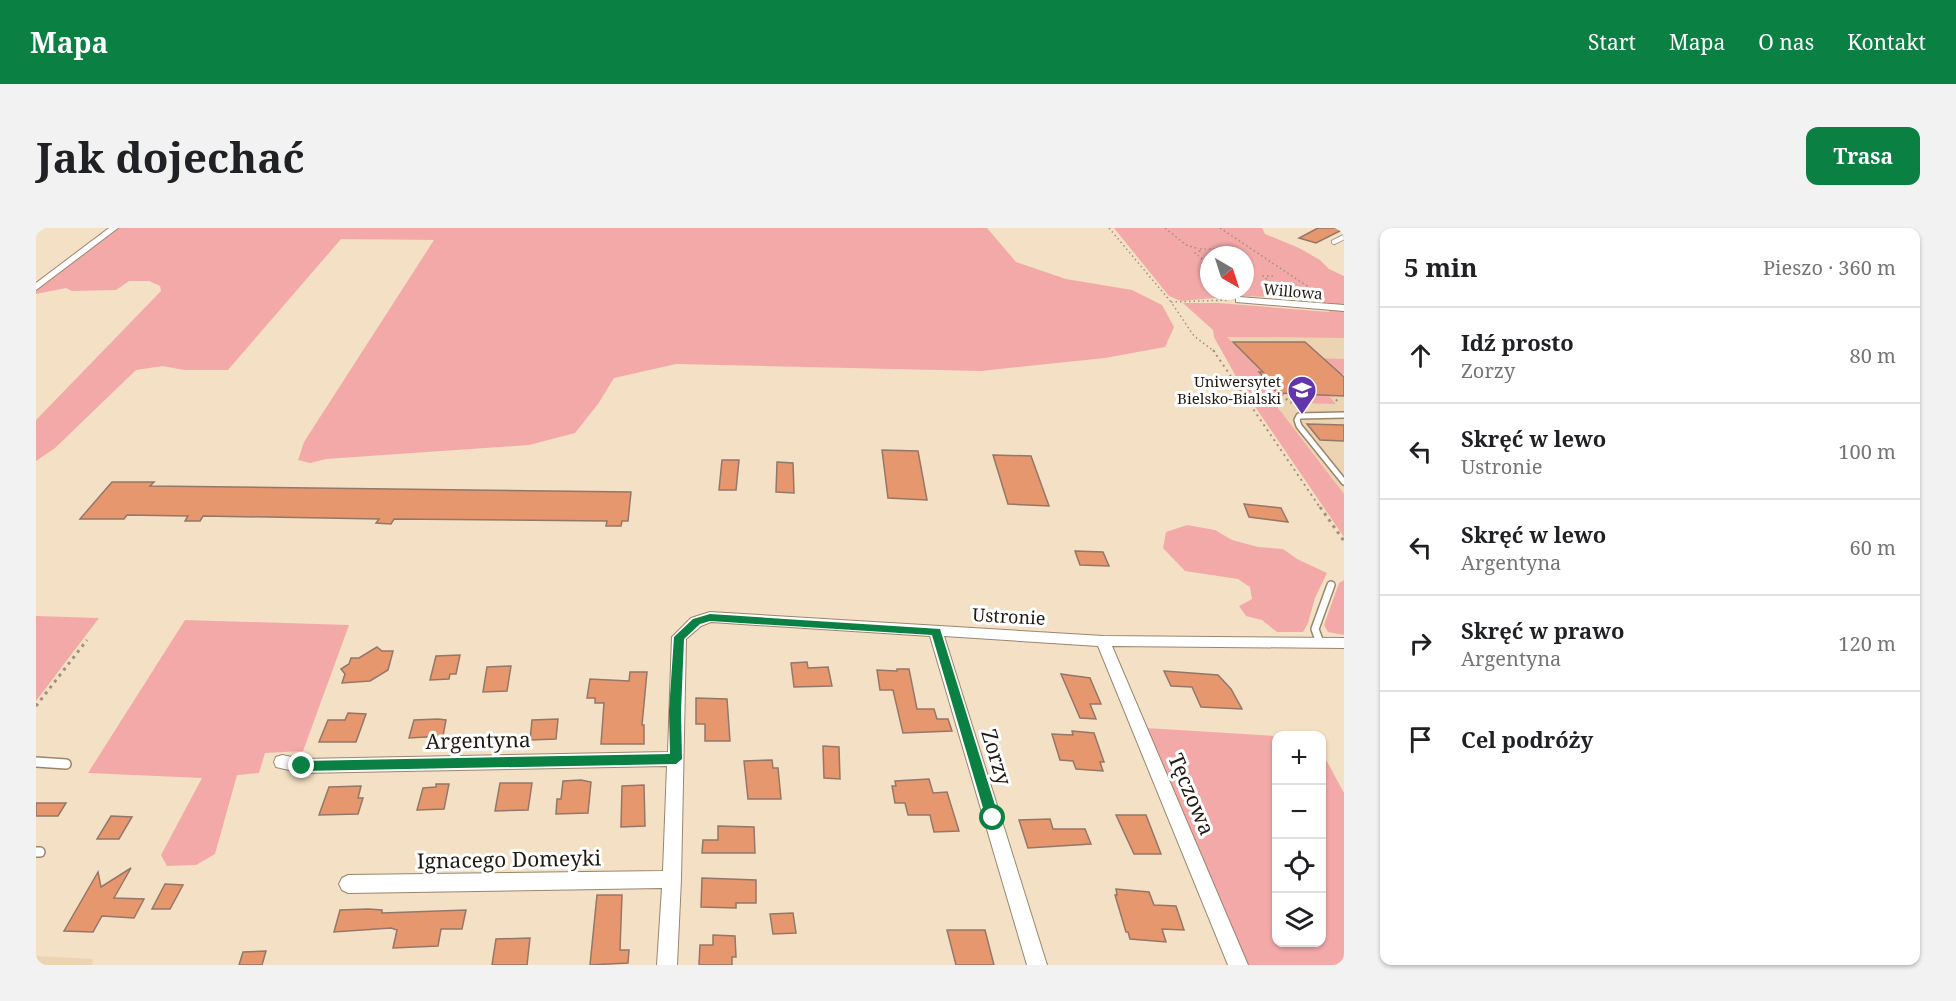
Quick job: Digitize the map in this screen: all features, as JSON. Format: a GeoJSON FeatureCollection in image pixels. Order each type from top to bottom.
{"type":"FeatureCollection","features":[{"type":"Feature","properties":{"kind":"street"},"geometry":{"type":"LineString","coordinates":[[36,287],[114,228]]}},
{"type":"Feature","properties":{"kind":"street","name":"Willowa"},"geometry":{"type":"LineString","coordinates":[[1239,300],[1342,308]]}},
{"type":"Feature","properties":{"kind":"street","name":"Ustronie"},"geometry":{"type":"LineString","coordinates":[[676,759],[675,711],[679,637],[696,622],[710,617],[1103,641],[1344,643]]}},
{"type":"Feature","properties":{"kind":"street","name":"Zorzy"},"geometry":{"type":"LineString","coordinates":[[936,632],[1037,965]]}},
{"type":"Feature","properties":{"kind":"street","name":"Tęczowa"},"geometry":{"type":"LineString","coordinates":[[1103,641],[1238,965]]}},
{"type":"Feature","properties":{"kind":"street"},"geometry":{"type":"LineString","coordinates":[[667,965],[676,759]]}},
{"type":"Feature","properties":{"kind":"street","name":"Argentyna"},"geometry":{"type":"LineString","coordinates":[[282,762],[302,766],[676,759]]}},
{"type":"Feature","properties":{"kind":"street","name":"Ignacego Domeyki"},"geometry":{"type":"LineString","coordinates":[[348,884],[672,879]]}},
{"type":"Feature","properties":{"kind":"lane"},"geometry":{"type":"LineString","coordinates":[[1334,242],[1344,237]]}},
{"type":"Feature","properties":{"kind":"lane"},"geometry":{"type":"LineString","coordinates":[[1344,415],[1308,414],[1299,416],[1297,420],[1299,426],[1344,482]]}},
{"type":"Feature","properties":{"kind":"lane"},"geometry":{"type":"LineString","coordinates":[[1320,643],[1315,629],[1331,585]]}},
{"type":"Feature","properties":{"kind":"lane"},"geometry":{"type":"LineString","coordinates":[[36,762],[66,764]]}},
{"type":"Feature","properties":{"kind":"path"},"geometry":{"type":"LineString","coordinates":[[1109,228],[1171,302],[1194,336],[1215,352],[1266,430],[1344,541]]}},
{"type":"Feature","properties":{"kind":"path"},"geometry":{"type":"LineString","coordinates":[[1165,228],[1186,245],[1199,249]]}},
{"type":"Feature","properties":{"kind":"path"},"geometry":{"type":"LineString","coordinates":[[1220,228],[1342,308]]}},
{"type":"Feature","properties":{"kind":"path"},"geometry":{"type":"LineString","coordinates":[[1271,294],[1280,294],[1271,287],[1277,287],[1263,276],[1273,276]]}},
{"type":"Feature","properties":{"kind":"path"},"geometry":{"type":"LineString","coordinates":[[1171,302],[1239,300]]}},
{"type":"Feature","properties":{"kind":"path"},"geometry":{"type":"LineString","coordinates":[[1332,395],[1341,405]]}},
{"type":"Feature","properties":{"kind":"path"},"geometry":{"type":"LineString","coordinates":[[36,706],[87,640]]}},
{"type":"Feature","properties":{"kind":"shaded area"},"geometry":{"type":"Polygon","coordinates":[[[115,228],[987,228],[1016,262],[1066,279],[1132,290],[1162,305],[1174,327],[1165,347],[1105,358],[981,371],[676,364],[614,378],[598,404],[575,433],[529,445],[326,459],[310,463],[298,460],[304,442],[434,240],[341,239],[228,370],[184,370],[163,366],[136,370],[55,448],[36,461],[36,420],[161,291],[160,286],[149,281],[129,281],[116,290],[72,291],[66,288],[36,294],[36,289],[115,228]]]}},
{"type":"Feature","properties":{"kind":"shaded area"},"geometry":{"type":"Polygon","coordinates":[[[1114,228],[1262,228],[1265,234],[1299,248],[1320,260],[1329,269],[1344,276],[1344,307],[1327,306],[1316,298],[1254,296],[1254,246],[1200,246],[1200,299],[1181,301],[1169,296],[1114,228]]]}},
{"type":"Feature","properties":{"kind":"shaded area"},"geometry":{"type":"Polygon","coordinates":[[[1183,303],[1219,303],[1329,312],[1328,309],[1344,309],[1344,338],[1227,337],[1246,356],[1344,359],[1344,374],[1258,372],[1284,403],[1275,404],[1344,494],[1344,537],[1243,389],[1214,337],[1213,330],[1183,303]]]}},
{"type":"Feature","properties":{"kind":"shaded area","name":"Uniwersytet Bielsko-Bialski"},"geometry":{"type":"Polygon","coordinates":[[[1214,337],[1344,338],[1344,537],[1243,389],[1214,337]]]}},
{"type":"Feature","properties":{"kind":"shaded area"},"geometry":{"type":"Polygon","coordinates":[[[1286,394],[1328,395],[1336,404],[1296,403],[1286,394]]]}},
{"type":"Feature","properties":{"kind":"shaded area"},"geometry":{"type":"Polygon","coordinates":[[[1187,525],[1215,530],[1232,540],[1258,547],[1283,549],[1297,559],[1327,573],[1303,632],[1277,632],[1262,620],[1246,616],[1239,606],[1252,599],[1250,587],[1238,579],[1185,571],[1163,548],[1166,532],[1187,525]]]}},
{"type":"Feature","properties":{"kind":"shaded area"},"geometry":{"type":"Polygon","coordinates":[[[1344,580],[1344,635],[1328,632],[1324,625],[1339,583],[1344,580]]]}},
{"type":"Feature","properties":{"kind":"shaded area"},"geometry":{"type":"Polygon","coordinates":[[[36,616],[99,618],[36,701],[36,616]]]}},
{"type":"Feature","properties":{"kind":"shaded area"},"geometry":{"type":"Polygon","coordinates":[[[185,620],[349,625],[303,751],[265,753],[259,773],[237,775],[215,854],[196,865],[167,866],[161,855],[202,778],[88,773],[185,620]]]}},
{"type":"Feature","properties":{"kind":"shaded area"},"geometry":{"type":"Polygon","coordinates":[[[1146,728],[1272,736],[1272,947],[1326,947],[1326,759],[1344,793],[1344,965],[1245,965],[1146,728]]]}},
{"type":"Feature","properties":{"kind":"shaded area"},"geometry":{"type":"Polygon","coordinates":[[[36,956],[93,959],[92,965],[36,965],[36,956]]]}},
{"type":"Feature","properties":{"kind":"building"},"geometry":{"type":"Polygon","coordinates":[[[1318,228],[1344,229],[1316,243],[1299,238],[1318,228]]]}},
{"type":"Feature","properties":{"kind":"building"},"geometry":{"type":"Polygon","coordinates":[[[1233,342],[1305,342],[1344,377],[1344,396],[1277,393],[1259,372],[1263,372],[1233,342]]]}},
{"type":"Feature","properties":{"kind":"building"},"geometry":{"type":"Polygon","coordinates":[[[1307,424],[1344,425],[1344,441],[1320,440],[1307,424]]]}},
{"type":"Feature","properties":{"kind":"building"},"geometry":{"type":"Polygon","coordinates":[[[882,450],[918,451],[927,500],[888,498],[882,450]]]}},
{"type":"Feature","properties":{"kind":"building"},"geometry":{"type":"Polygon","coordinates":[[[993,455],[1031,456],[1049,506],[1008,504],[993,455]]]}},
{"type":"Feature","properties":{"kind":"building"},"geometry":{"type":"Polygon","coordinates":[[[722,460],[739,460],[736,490],[719,490],[722,460]]]}},
{"type":"Feature","properties":{"kind":"building"},"geometry":{"type":"Polygon","coordinates":[[[777,462],[793,463],[794,493],[776,492],[777,462]]]}},
{"type":"Feature","properties":{"kind":"building"},"geometry":{"type":"Polygon","coordinates":[[[112,482],[154,482],[150,486],[631,492],[628,521],[622,521],[621,526],[606,526],[607,521],[394,519],[391,524],[376,523],[379,519],[203,516],[200,521],[185,521],[188,516],[127,515],[124,519],[80,519],[112,482]]]}},
{"type":"Feature","properties":{"kind":"building"},"geometry":{"type":"Polygon","coordinates":[[[1244,504],[1281,508],[1288,522],[1249,517],[1244,504]]]}},
{"type":"Feature","properties":{"kind":"building"},"geometry":{"type":"Polygon","coordinates":[[[1075,551],[1103,552],[1109,566],[1080,565],[1075,551]]]}},
{"type":"Feature","properties":{"kind":"building"},"geometry":{"type":"Polygon","coordinates":[[[377,647],[382,651],[393,651],[388,670],[370,681],[342,683],[345,674],[341,669],[349,664],[351,658],[359,658],[377,647]]]}},
{"type":"Feature","properties":{"kind":"building"},"geometry":{"type":"Polygon","coordinates":[[[460,655],[456,674],[450,674],[449,679],[430,680],[436,656],[460,655]]]}},
{"type":"Feature","properties":{"kind":"building"},"geometry":{"type":"Polygon","coordinates":[[[807,662],[808,668],[828,667],[832,686],[794,687],[791,663],[807,662]]]}},
{"type":"Feature","properties":{"kind":"building"},"geometry":{"type":"Polygon","coordinates":[[[511,666],[507,691],[483,692],[487,667],[511,666]]]}},
{"type":"Feature","properties":{"kind":"building"},"geometry":{"type":"Polygon","coordinates":[[[897,669],[909,669],[917,709],[934,709],[937,719],[948,719],[952,731],[903,733],[893,690],[880,690],[877,670],[897,671],[897,669]]]}},
{"type":"Feature","properties":{"kind":"building"},"geometry":{"type":"Polygon","coordinates":[[[1164,671],[1218,675],[1231,689],[1242,709],[1201,707],[1192,687],[1171,686],[1164,671]]]}},
{"type":"Feature","properties":{"kind":"building"},"geometry":{"type":"Polygon","coordinates":[[[630,672],[647,672],[642,725],[644,725],[644,744],[601,744],[604,703],[595,703],[595,698],[587,698],[590,679],[629,681],[630,672]]]}},
{"type":"Feature","properties":{"kind":"building"},"geometry":{"type":"Polygon","coordinates":[[[1061,674],[1090,678],[1101,704],[1090,704],[1096,719],[1080,718],[1061,674]]]}},
{"type":"Feature","properties":{"kind":"building"},"geometry":{"type":"Polygon","coordinates":[[[696,698],[727,699],[730,741],[705,741],[705,724],[696,724],[696,698]]]}},
{"type":"Feature","properties":{"kind":"building"},"geometry":{"type":"Polygon","coordinates":[[[348,713],[366,714],[356,742],[319,742],[328,720],[345,720],[348,713]]]}},
{"type":"Feature","properties":{"kind":"building"},"geometry":{"type":"Polygon","coordinates":[[[558,719],[556,739],[530,740],[532,720],[558,719]]]}},
{"type":"Feature","properties":{"kind":"building"},"geometry":{"type":"Polygon","coordinates":[[[414,720],[446,720],[443,736],[409,738],[414,720]]]}},
{"type":"Feature","properties":{"kind":"building"},"geometry":{"type":"Polygon","coordinates":[[[1072,731],[1094,733],[1104,762],[1100,762],[1103,771],[1076,769],[1073,761],[1060,760],[1052,734],[1073,735],[1072,731]]]}},
{"type":"Feature","properties":{"kind":"building"},"geometry":{"type":"Polygon","coordinates":[[[823,746],[839,747],[840,779],[824,778],[823,746]]]}},
{"type":"Feature","properties":{"kind":"building"},"geometry":{"type":"Polygon","coordinates":[[[772,760],[773,768],[778,768],[781,799],[748,799],[744,761],[772,760]]]}},
{"type":"Feature","properties":{"kind":"building"},"geometry":{"type":"Polygon","coordinates":[[[929,779],[933,793],[947,792],[959,831],[934,832],[930,815],[908,815],[905,803],[895,803],[892,786],[896,786],[895,781],[929,779]]]}},
{"type":"Feature","properties":{"kind":"building"},"geometry":{"type":"Polygon","coordinates":[[[563,781],[591,782],[588,813],[556,814],[557,799],[561,799],[563,781]]]}},
{"type":"Feature","properties":{"kind":"building"},"geometry":{"type":"Polygon","coordinates":[[[500,783],[532,783],[528,810],[495,811],[500,783]]]}},
{"type":"Feature","properties":{"kind":"building"},"geometry":{"type":"Polygon","coordinates":[[[436,784],[449,784],[444,809],[417,810],[423,788],[436,787],[436,784]]]}},
{"type":"Feature","properties":{"kind":"building"},"geometry":{"type":"Polygon","coordinates":[[[644,785],[645,826],[621,827],[622,786],[644,785]]]}},
{"type":"Feature","properties":{"kind":"building"},"geometry":{"type":"Polygon","coordinates":[[[361,786],[358,798],[363,798],[358,814],[319,815],[329,787],[361,786]]]}},
{"type":"Feature","properties":{"kind":"building"},"geometry":{"type":"Polygon","coordinates":[[[36,803],[66,803],[58,816],[36,816],[36,803]]]}},
{"type":"Feature","properties":{"kind":"building"},"geometry":{"type":"Polygon","coordinates":[[[1116,815],[1146,815],[1161,854],[1134,854],[1116,815]]]}},
{"type":"Feature","properties":{"kind":"building"},"geometry":{"type":"Polygon","coordinates":[[[111,816],[132,817],[119,839],[97,839],[111,816]]]}},
{"type":"Feature","properties":{"kind":"building"},"geometry":{"type":"Polygon","coordinates":[[[1050,819],[1053,829],[1085,829],[1091,844],[1028,848],[1019,820],[1050,819]]]}},
{"type":"Feature","properties":{"kind":"building"},"geometry":{"type":"Polygon","coordinates":[[[718,826],[754,827],[755,853],[702,853],[703,840],[718,840],[718,826]]]}},
{"type":"Feature","properties":{"kind":"building"},"geometry":{"type":"Polygon","coordinates":[[[131,868],[114,898],[144,899],[134,918],[102,916],[93,932],[64,931],[98,872],[101,887],[131,868]]]}},
{"type":"Feature","properties":{"kind":"building"},"geometry":{"type":"Polygon","coordinates":[[[702,878],[756,880],[756,903],[736,903],[736,908],[701,907],[702,878]]]}},
{"type":"Feature","properties":{"kind":"building"},"geometry":{"type":"Polygon","coordinates":[[[165,884],[183,885],[170,909],[152,909],[165,884]]]}},
{"type":"Feature","properties":{"kind":"building"},"geometry":{"type":"Polygon","coordinates":[[[1116,889],[1149,892],[1154,905],[1176,906],[1184,930],[1162,929],[1166,942],[1130,939],[1115,895],[1117,895],[1116,889]]]}},
{"type":"Feature","properties":{"kind":"building"},"geometry":{"type":"Polygon","coordinates":[[[597,895],[622,895],[620,950],[629,950],[628,963],[590,965],[597,895]]]}},
{"type":"Feature","properties":{"kind":"building"},"geometry":{"type":"Polygon","coordinates":[[[340,910],[382,910],[382,913],[466,910],[462,929],[441,929],[438,946],[393,948],[397,930],[391,928],[334,932],[340,910]]]}},
{"type":"Feature","properties":{"kind":"building"},"geometry":{"type":"Polygon","coordinates":[[[793,913],[796,933],[773,934],[770,914],[793,913]]]}},
{"type":"Feature","properties":{"kind":"building"},"geometry":{"type":"Polygon","coordinates":[[[947,930],[985,930],[994,965],[956,965],[947,930]]]}},
{"type":"Feature","properties":{"kind":"building"},"geometry":{"type":"Polygon","coordinates":[[[713,935],[735,936],[736,957],[732,957],[732,965],[699,965],[700,945],[713,945],[713,935]]]}},
{"type":"Feature","properties":{"kind":"building"},"geometry":{"type":"Polygon","coordinates":[[[530,938],[527,965],[492,965],[496,939],[530,938]]]}},
{"type":"Feature","properties":{"kind":"building"},"geometry":{"type":"Polygon","coordinates":[[[266,951],[262,965],[239,965],[243,952],[266,951]]]}},
{"type":"Feature","properties":{"kind":"place","name":"Uniwersytet Bielsko-Bialski"},"geometry":{"type":"Point","coordinates":[1302,416]}},
{"type":"Feature","properties":{"kind":"route"},"geometry":{"type":"LineString","coordinates":[[302,766],[676,759],[675,711],[679,637],[684,630],[696,622],[710,617],[936,632],[993,818]]}}]}
